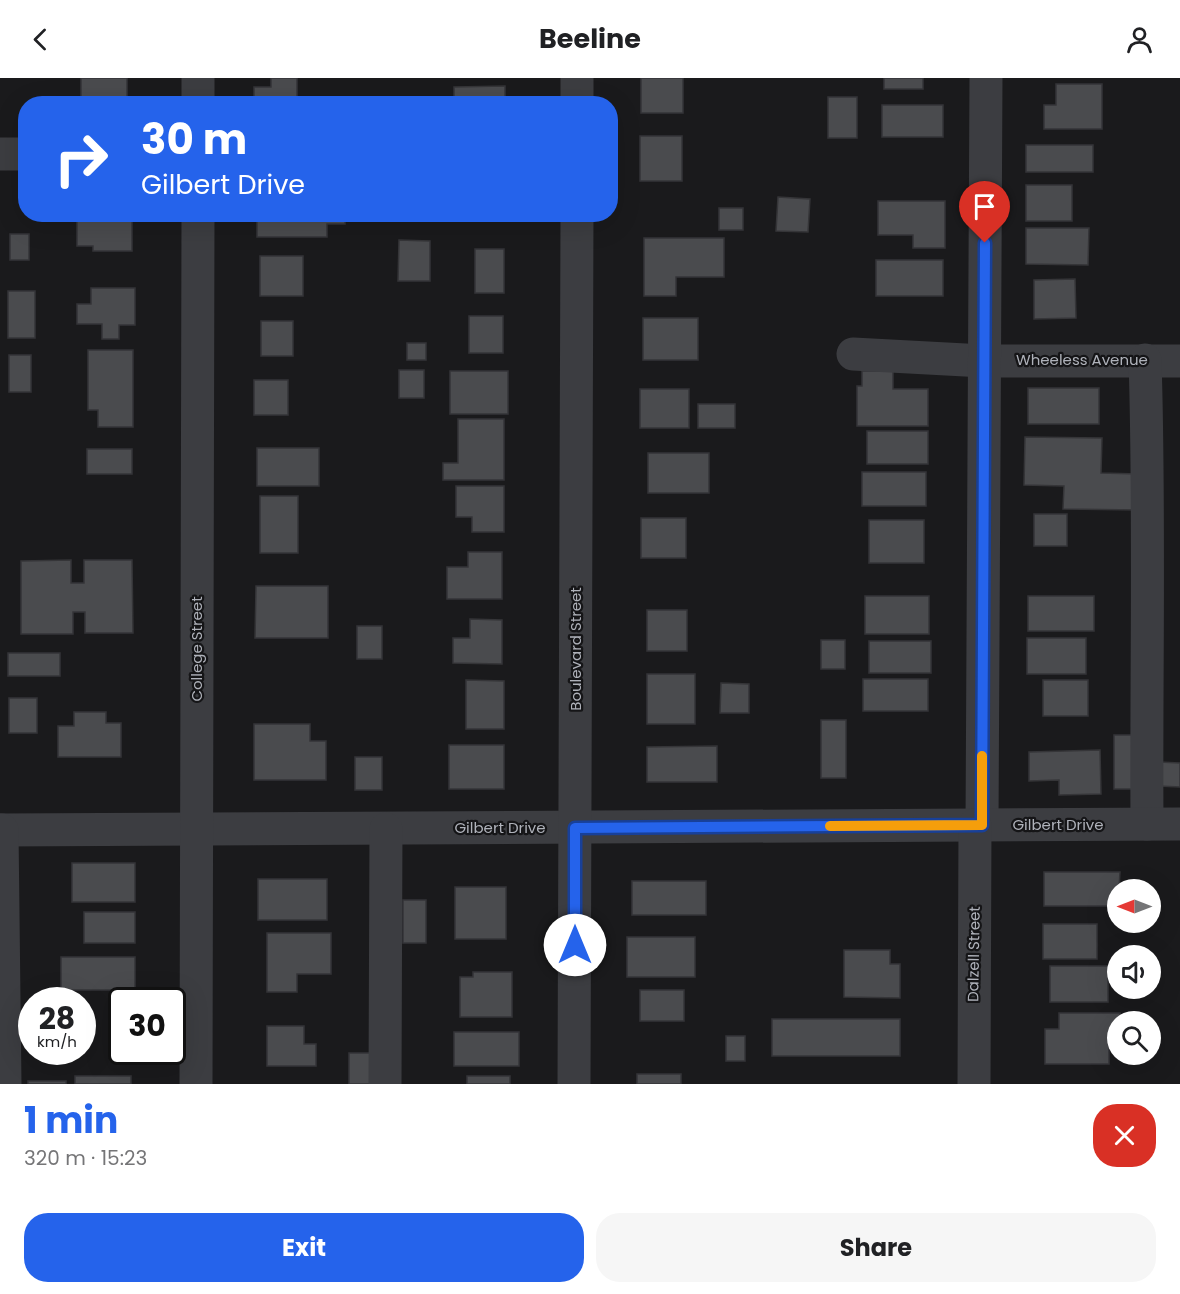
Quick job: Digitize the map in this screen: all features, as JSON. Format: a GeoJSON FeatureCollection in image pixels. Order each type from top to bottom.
{"type":"FeatureCollection","features":[{"type":"Feature","properties":{"kind":"street"},"geometry":{"type":"LineString","coordinates":[[198,78],[198,96]]}},
{"type":"Feature","properties":{"kind":"street"},"geometry":{"type":"LineString","coordinates":[[577,78],[577,96]]}},
{"type":"Feature","properties":{"kind":"street","name":"Dalzell Street"},"geometry":{"type":"LineString","coordinates":[[974,1084],[979,825],[986,78]]}},
{"type":"Feature","properties":{"kind":"street"},"geometry":{"type":"LineString","coordinates":[[0,154],[18,154]]}},
{"type":"Feature","properties":{"kind":"street","name":"College Street"},"geometry":{"type":"LineString","coordinates":[[196,1084],[198,222]]}},
{"type":"Feature","properties":{"kind":"street","name":"Boulevard Street"},"geometry":{"type":"LineString","coordinates":[[574,1084],[577,222]]}},
{"type":"Feature","properties":{"kind":"street","name":"Wheeless Avenue"},"geometry":{"type":"LineString","coordinates":[[853,354],[984,361],[1180,361]]}},
{"type":"Feature","properties":{"kind":"street"},"geometry":{"type":"LineString","coordinates":[[1145,360],[1149,476],[1146,659],[1147,824]]}},
{"type":"Feature","properties":{"kind":"street","name":"Gilbert Drive"},"geometry":{"type":"LineString","coordinates":[[1,830],[1180,824]]}},
{"type":"Feature","properties":{"kind":"street"},"geometry":{"type":"LineString","coordinates":[[385,1084],[386,829]]}},
{"type":"Feature","properties":{"kind":"street"},"geometry":{"type":"LineString","coordinates":[[1,830],[5,1084]]}},
{"type":"Feature","properties":{"kind":"building"},"geometry":{"type":"Polygon","coordinates":[[[81,78],[127,78],[127,96],[81,96],[81,78]]]}},
{"type":"Feature","properties":{"kind":"building"},"geometry":{"type":"Polygon","coordinates":[[[271,78],[297,78],[297,96],[254,96],[254,87],[271,87],[271,78]]]}},
{"type":"Feature","properties":{"kind":"building"},"geometry":{"type":"Polygon","coordinates":[[[641,78],[683,78],[683,113],[641,113],[641,78]]]}},
{"type":"Feature","properties":{"kind":"building"},"geometry":{"type":"Polygon","coordinates":[[[884,78],[923,78],[923,89],[884,89],[884,78]]]}},
{"type":"Feature","properties":{"kind":"building"},"geometry":{"type":"Polygon","coordinates":[[[1056,84],[1102,84],[1102,129],[1044,129],[1044,105],[1056,105],[1056,84]]]}},
{"type":"Feature","properties":{"kind":"building"},"geometry":{"type":"Polygon","coordinates":[[[505,86],[505,96],[454,96],[454,87],[505,86]]]}},
{"type":"Feature","properties":{"kind":"building"},"geometry":{"type":"Polygon","coordinates":[[[828,97],[857,97],[857,138],[828,138],[828,97]]]}},
{"type":"Feature","properties":{"kind":"building"},"geometry":{"type":"Polygon","coordinates":[[[882,105],[943,105],[943,137],[882,137],[882,105]]]}},
{"type":"Feature","properties":{"kind":"building"},"geometry":{"type":"Polygon","coordinates":[[[640,136],[682,136],[682,181],[640,181],[640,136]]]}},
{"type":"Feature","properties":{"kind":"building"},"geometry":{"type":"Polygon","coordinates":[[[1026,145],[1093,145],[1093,172],[1026,172],[1026,145]]]}},
{"type":"Feature","properties":{"kind":"building"},"geometry":{"type":"Polygon","coordinates":[[[1026,185],[1072,185],[1072,221],[1026,221],[1026,185]]]}},
{"type":"Feature","properties":{"kind":"building"},"geometry":{"type":"Polygon","coordinates":[[[778,197],[810,199],[808,232],[776,231],[778,197]]]}},
{"type":"Feature","properties":{"kind":"building"},"geometry":{"type":"Polygon","coordinates":[[[878,201],[945,201],[945,248],[913,248],[913,235],[878,235],[878,201]]]}},
{"type":"Feature","properties":{"kind":"building"},"geometry":{"type":"Polygon","coordinates":[[[719,208],[743,208],[743,230],[719,230],[719,208]]]}},
{"type":"Feature","properties":{"kind":"building"},"geometry":{"type":"Polygon","coordinates":[[[77,222],[132,222],[132,251],[93,251],[93,246],[77,246],[77,222]]]}},
{"type":"Feature","properties":{"kind":"building"},"geometry":{"type":"Polygon","coordinates":[[[257,222],[345,222],[345,224],[327,224],[327,237],[257,237],[257,222]]]}},
{"type":"Feature","properties":{"kind":"building"},"geometry":{"type":"Polygon","coordinates":[[[1026,228],[1089,228],[1088,265],[1026,264],[1026,228]]]}},
{"type":"Feature","properties":{"kind":"building"},"geometry":{"type":"Polygon","coordinates":[[[10,234],[29,234],[29,260],[10,260],[10,234]]]}},
{"type":"Feature","properties":{"kind":"building"},"geometry":{"type":"Polygon","coordinates":[[[644,238],[724,238],[724,277],[676,277],[676,296],[644,296],[644,238]]]}},
{"type":"Feature","properties":{"kind":"building"},"geometry":{"type":"Polygon","coordinates":[[[399,240],[430,241],[430,281],[398,281],[399,240]]]}},
{"type":"Feature","properties":{"kind":"building"},"geometry":{"type":"Polygon","coordinates":[[[475,249],[504,249],[504,293],[475,293],[475,249]]]}},
{"type":"Feature","properties":{"kind":"building"},"geometry":{"type":"Polygon","coordinates":[[[260,256],[303,256],[303,296],[260,296],[260,256]]]}},
{"type":"Feature","properties":{"kind":"building"},"geometry":{"type":"Polygon","coordinates":[[[876,260],[943,260],[943,296],[876,296],[876,260]]]}},
{"type":"Feature","properties":{"kind":"building"},"geometry":{"type":"Polygon","coordinates":[[[1075,279],[1076,318],[1034,319],[1034,280],[1075,279]]]}},
{"type":"Feature","properties":{"kind":"building"},"geometry":{"type":"Polygon","coordinates":[[[91,288],[135,288],[135,325],[119,325],[119,339],[102,339],[102,324],[77,324],[77,304],[91,304],[91,288]]]}},
{"type":"Feature","properties":{"kind":"building"},"geometry":{"type":"Polygon","coordinates":[[[8,291],[35,291],[35,338],[8,338],[8,291]]]}},
{"type":"Feature","properties":{"kind":"building"},"geometry":{"type":"Polygon","coordinates":[[[469,316],[503,316],[503,353],[469,353],[469,316]]]}},
{"type":"Feature","properties":{"kind":"building"},"geometry":{"type":"Polygon","coordinates":[[[643,318],[698,318],[698,360],[643,360],[643,318]]]}},
{"type":"Feature","properties":{"kind":"building"},"geometry":{"type":"Polygon","coordinates":[[[261,321],[293,321],[293,356],[261,356],[261,321]]]}},
{"type":"Feature","properties":{"kind":"building"},"geometry":{"type":"Polygon","coordinates":[[[407,343],[426,343],[426,360],[407,360],[407,343]]]}},
{"type":"Feature","properties":{"kind":"building"},"geometry":{"type":"Polygon","coordinates":[[[88,350],[133,350],[133,427],[98,427],[98,410],[88,410],[88,350]]]}},
{"type":"Feature","properties":{"kind":"building"},"geometry":{"type":"Polygon","coordinates":[[[9,355],[31,355],[31,392],[9,392],[9,355]]]}},
{"type":"Feature","properties":{"kind":"building"},"geometry":{"type":"Polygon","coordinates":[[[399,370],[424,370],[424,398],[399,398],[399,370]]]}},
{"type":"Feature","properties":{"kind":"building"},"geometry":{"type":"Polygon","coordinates":[[[450,371],[508,371],[508,414],[450,414],[450,371]]]}},
{"type":"Feature","properties":{"kind":"building"},"geometry":{"type":"Polygon","coordinates":[[[862,371],[893,371],[893,389],[928,389],[928,426],[857,426],[857,386],[862,386],[862,371]]]}},
{"type":"Feature","properties":{"kind":"building"},"geometry":{"type":"Polygon","coordinates":[[[254,380],[288,380],[288,415],[254,415],[254,380]]]}},
{"type":"Feature","properties":{"kind":"building"},"geometry":{"type":"Polygon","coordinates":[[[1028,388],[1099,388],[1099,424],[1028,424],[1028,388]]]}},
{"type":"Feature","properties":{"kind":"building"},"geometry":{"type":"Polygon","coordinates":[[[640,389],[689,389],[689,428],[640,428],[640,389]]]}},
{"type":"Feature","properties":{"kind":"building"},"geometry":{"type":"Polygon","coordinates":[[[698,404],[735,404],[735,428],[698,428],[698,404]]]}},
{"type":"Feature","properties":{"kind":"building"},"geometry":{"type":"Polygon","coordinates":[[[458,419],[504,419],[504,480],[443,480],[443,463],[458,463],[458,419]]]}},
{"type":"Feature","properties":{"kind":"building"},"geometry":{"type":"Polygon","coordinates":[[[867,431],[928,431],[928,464],[867,464],[867,431]]]}},
{"type":"Feature","properties":{"kind":"building"},"geometry":{"type":"Polygon","coordinates":[[[1025,437],[1102,438],[1101,473],[1139,474],[1139,510],[1063,509],[1064,486],[1024,485],[1025,437]]]}},
{"type":"Feature","properties":{"kind":"building"},"geometry":{"type":"Polygon","coordinates":[[[257,448],[319,448],[319,486],[257,486],[257,448]]]}},
{"type":"Feature","properties":{"kind":"building"},"geometry":{"type":"Polygon","coordinates":[[[87,449],[132,449],[132,474],[87,474],[87,449]]]}},
{"type":"Feature","properties":{"kind":"building"},"geometry":{"type":"Polygon","coordinates":[[[648,453],[709,453],[709,493],[648,493],[648,453]]]}},
{"type":"Feature","properties":{"kind":"building"},"geometry":{"type":"Polygon","coordinates":[[[862,472],[926,472],[926,506],[862,506],[862,472]]]}},
{"type":"Feature","properties":{"kind":"building"},"geometry":{"type":"Polygon","coordinates":[[[456,486],[504,486],[504,532],[472,532],[472,517],[456,517],[456,486]]]}},
{"type":"Feature","properties":{"kind":"building"},"geometry":{"type":"Polygon","coordinates":[[[260,496],[298,496],[298,553],[260,553],[260,496]]]}},
{"type":"Feature","properties":{"kind":"building"},"geometry":{"type":"Polygon","coordinates":[[[1034,514],[1067,514],[1067,546],[1034,546],[1034,514]]]}},
{"type":"Feature","properties":{"kind":"building"},"geometry":{"type":"Polygon","coordinates":[[[641,518],[686,518],[686,558],[641,558],[641,518]]]}},
{"type":"Feature","properties":{"kind":"building"},"geometry":{"type":"Polygon","coordinates":[[[869,520],[924,520],[924,563],[869,563],[869,520]]]}},
{"type":"Feature","properties":{"kind":"building"},"geometry":{"type":"Polygon","coordinates":[[[468,552],[502,552],[502,599],[447,599],[447,567],[468,567],[468,552]]]}},
{"type":"Feature","properties":{"kind":"building"},"geometry":{"type":"Polygon","coordinates":[[[71,560],[71,583],[84,583],[84,560],[132,560],[133,633],[85,633],[85,612],[73,612],[73,634],[21,634],[21,561],[71,560]]]}},
{"type":"Feature","properties":{"kind":"building"},"geometry":{"type":"Polygon","coordinates":[[[256,586],[328,586],[328,638],[255,638],[256,586]]]}},
{"type":"Feature","properties":{"kind":"building"},"geometry":{"type":"Polygon","coordinates":[[[865,596],[929,596],[929,634],[865,634],[865,596]]]}},
{"type":"Feature","properties":{"kind":"building"},"geometry":{"type":"Polygon","coordinates":[[[1028,596],[1094,596],[1094,631],[1028,631],[1028,596]]]}},
{"type":"Feature","properties":{"kind":"building"},"geometry":{"type":"Polygon","coordinates":[[[647,610],[687,610],[687,651],[647,651],[647,610]]]}},
{"type":"Feature","properties":{"kind":"building"},"geometry":{"type":"Polygon","coordinates":[[[470,619],[502,620],[502,664],[453,663],[453,638],[470,638],[470,619]]]}},
{"type":"Feature","properties":{"kind":"building"},"geometry":{"type":"Polygon","coordinates":[[[357,626],[382,626],[382,659],[357,659],[357,626]]]}},
{"type":"Feature","properties":{"kind":"building"},"geometry":{"type":"Polygon","coordinates":[[[1027,638],[1086,638],[1086,674],[1027,674],[1027,638]]]}},
{"type":"Feature","properties":{"kind":"building"},"geometry":{"type":"Polygon","coordinates":[[[821,640],[845,640],[845,669],[821,669],[821,640]]]}},
{"type":"Feature","properties":{"kind":"building"},"geometry":{"type":"Polygon","coordinates":[[[869,641],[931,641],[931,673],[869,673],[869,641]]]}},
{"type":"Feature","properties":{"kind":"building"},"geometry":{"type":"Polygon","coordinates":[[[8,653],[60,653],[60,676],[8,676],[8,653]]]}},
{"type":"Feature","properties":{"kind":"building"},"geometry":{"type":"Polygon","coordinates":[[[647,674],[695,674],[695,724],[647,724],[647,674]]]}},
{"type":"Feature","properties":{"kind":"building"},"geometry":{"type":"Polygon","coordinates":[[[863,679],[928,679],[928,711],[863,711],[863,679]]]}},
{"type":"Feature","properties":{"kind":"building"},"geometry":{"type":"Polygon","coordinates":[[[466,680],[504,681],[504,729],[466,729],[466,680]]]}},
{"type":"Feature","properties":{"kind":"building"},"geometry":{"type":"Polygon","coordinates":[[[1043,680],[1088,680],[1088,716],[1043,716],[1043,680]]]}},
{"type":"Feature","properties":{"kind":"building"},"geometry":{"type":"Polygon","coordinates":[[[721,683],[749,684],[749,713],[720,713],[721,683]]]}},
{"type":"Feature","properties":{"kind":"building"},"geometry":{"type":"Polygon","coordinates":[[[9,698],[37,698],[37,733],[9,733],[9,698]]]}},
{"type":"Feature","properties":{"kind":"building"},"geometry":{"type":"Polygon","coordinates":[[[74,712],[106,712],[106,723],[121,723],[121,757],[58,757],[58,726],[74,726],[74,712]]]}},
{"type":"Feature","properties":{"kind":"building"},"geometry":{"type":"Polygon","coordinates":[[[821,720],[846,720],[846,778],[821,778],[821,720]]]}},
{"type":"Feature","properties":{"kind":"building"},"geometry":{"type":"Polygon","coordinates":[[[254,724],[310,724],[310,741],[326,741],[326,780],[254,780],[254,724]]]}},
{"type":"Feature","properties":{"kind":"building"},"geometry":{"type":"Polygon","coordinates":[[[1114,735],[1141,735],[1141,789],[1114,789],[1114,735]]]}},
{"type":"Feature","properties":{"kind":"building"},"geometry":{"type":"Polygon","coordinates":[[[449,745],[504,745],[504,789],[449,789],[449,745]]]}},
{"type":"Feature","properties":{"kind":"building"},"geometry":{"type":"Polygon","coordinates":[[[717,746],[717,782],[647,782],[647,747],[717,746]]]}},
{"type":"Feature","properties":{"kind":"building"},"geometry":{"type":"Polygon","coordinates":[[[1100,750],[1101,794],[1059,795],[1059,780],[1029,781],[1029,752],[1100,750]]]}},
{"type":"Feature","properties":{"kind":"building"},"geometry":{"type":"Polygon","coordinates":[[[355,757],[382,757],[382,790],[355,790],[355,757]]]}},
{"type":"Feature","properties":{"kind":"building"},"geometry":{"type":"Polygon","coordinates":[[[1159,762],[1180,763],[1180,787],[1158,786],[1159,762]]]}},
{"type":"Feature","properties":{"kind":"building"},"geometry":{"type":"Polygon","coordinates":[[[72,863],[135,863],[135,902],[72,902],[72,863]]]}},
{"type":"Feature","properties":{"kind":"building"},"geometry":{"type":"Polygon","coordinates":[[[1044,872],[1120,872],[1120,879],[1107,879],[1107,906],[1044,906],[1044,872]]]}},
{"type":"Feature","properties":{"kind":"building"},"geometry":{"type":"Polygon","coordinates":[[[258,879],[327,879],[327,920],[258,920],[258,879]]]}},
{"type":"Feature","properties":{"kind":"building"},"geometry":{"type":"Polygon","coordinates":[[[632,881],[706,881],[706,915],[632,915],[632,881]]]}},
{"type":"Feature","properties":{"kind":"building"},"geometry":{"type":"Polygon","coordinates":[[[455,887],[506,887],[506,939],[455,939],[455,887]]]}},
{"type":"Feature","properties":{"kind":"building"},"geometry":{"type":"Polygon","coordinates":[[[403,900],[426,900],[426,943],[403,943],[403,900]]]}},
{"type":"Feature","properties":{"kind":"building"},"geometry":{"type":"Polygon","coordinates":[[[84,912],[135,912],[135,943],[84,943],[84,912]]]}},
{"type":"Feature","properties":{"kind":"building"},"geometry":{"type":"Polygon","coordinates":[[[1043,924],[1097,924],[1097,959],[1043,959],[1043,924]]]}},
{"type":"Feature","properties":{"kind":"building"},"geometry":{"type":"Polygon","coordinates":[[[267,933],[331,933],[331,974],[297,974],[297,992],[267,992],[267,933]]]}},
{"type":"Feature","properties":{"kind":"building"},"geometry":{"type":"Polygon","coordinates":[[[627,937],[695,937],[695,977],[627,977],[627,937]]]}},
{"type":"Feature","properties":{"kind":"building"},"geometry":{"type":"Polygon","coordinates":[[[844,950],[890,950],[890,964],[900,964],[900,998],[844,997],[844,950]]]}},
{"type":"Feature","properties":{"kind":"building"},"geometry":{"type":"Polygon","coordinates":[[[61,957],[135,957],[135,987],[108,987],[108,990],[96,990],[96,987],[61,987],[61,957]]]}},
{"type":"Feature","properties":{"kind":"building"},"geometry":{"type":"Polygon","coordinates":[[[1050,966],[1107,966],[1108,1002],[1050,1002],[1050,966]]]}},
{"type":"Feature","properties":{"kind":"building"},"geometry":{"type":"Polygon","coordinates":[[[473,972],[512,972],[512,1017],[460,1017],[460,977],[473,977],[473,972]]]}},
{"type":"Feature","properties":{"kind":"building"},"geometry":{"type":"Polygon","coordinates":[[[640,990],[684,990],[684,1021],[640,1021],[640,990]]]}},
{"type":"Feature","properties":{"kind":"building"},"geometry":{"type":"Polygon","coordinates":[[[1059,1013],[1107,1013],[1107,1064],[1045,1064],[1045,1029],[1059,1029],[1059,1013]]]}},
{"type":"Feature","properties":{"kind":"building"},"geometry":{"type":"Polygon","coordinates":[[[772,1019],[900,1019],[900,1056],[772,1056],[772,1019]]]}},
{"type":"Feature","properties":{"kind":"building"},"geometry":{"type":"Polygon","coordinates":[[[267,1026],[304,1026],[304,1044],[316,1044],[316,1066],[267,1066],[267,1026]]]}},
{"type":"Feature","properties":{"kind":"building"},"geometry":{"type":"Polygon","coordinates":[[[454,1032],[519,1032],[519,1066],[454,1066],[454,1032]]]}},
{"type":"Feature","properties":{"kind":"building"},"geometry":{"type":"Polygon","coordinates":[[[726,1036],[745,1036],[745,1061],[726,1061],[726,1036]]]}},
{"type":"Feature","properties":{"kind":"building"},"geometry":{"type":"Polygon","coordinates":[[[349,1053],[373,1053],[373,1084],[349,1084],[349,1053]]]}},
{"type":"Feature","properties":{"kind":"building"},"geometry":{"type":"Polygon","coordinates":[[[637,1074],[681,1074],[681,1084],[637,1084],[637,1074]]]}},
{"type":"Feature","properties":{"kind":"building"},"geometry":{"type":"Polygon","coordinates":[[[75,1076],[131,1076],[131,1084],[75,1084],[75,1076]]]}},
{"type":"Feature","properties":{"kind":"building"},"geometry":{"type":"Polygon","coordinates":[[[467,1076],[510,1076],[510,1084],[467,1084],[467,1076]]]}},
{"type":"Feature","properties":{"kind":"building"},"geometry":{"type":"Polygon","coordinates":[[[28,1081],[66,1081],[66,1084],[28,1084],[28,1081]]]}},
{"type":"Feature","properties":{"kind":"slow traffic"},"geometry":{"type":"LineString","coordinates":[[830,826],[982,825],[982,756]]}},
{"type":"Feature","properties":{"kind":"route"},"geometry":{"type":"LineString","coordinates":[[575,945],[575,828],[982,825],[985,243]]}}]}
